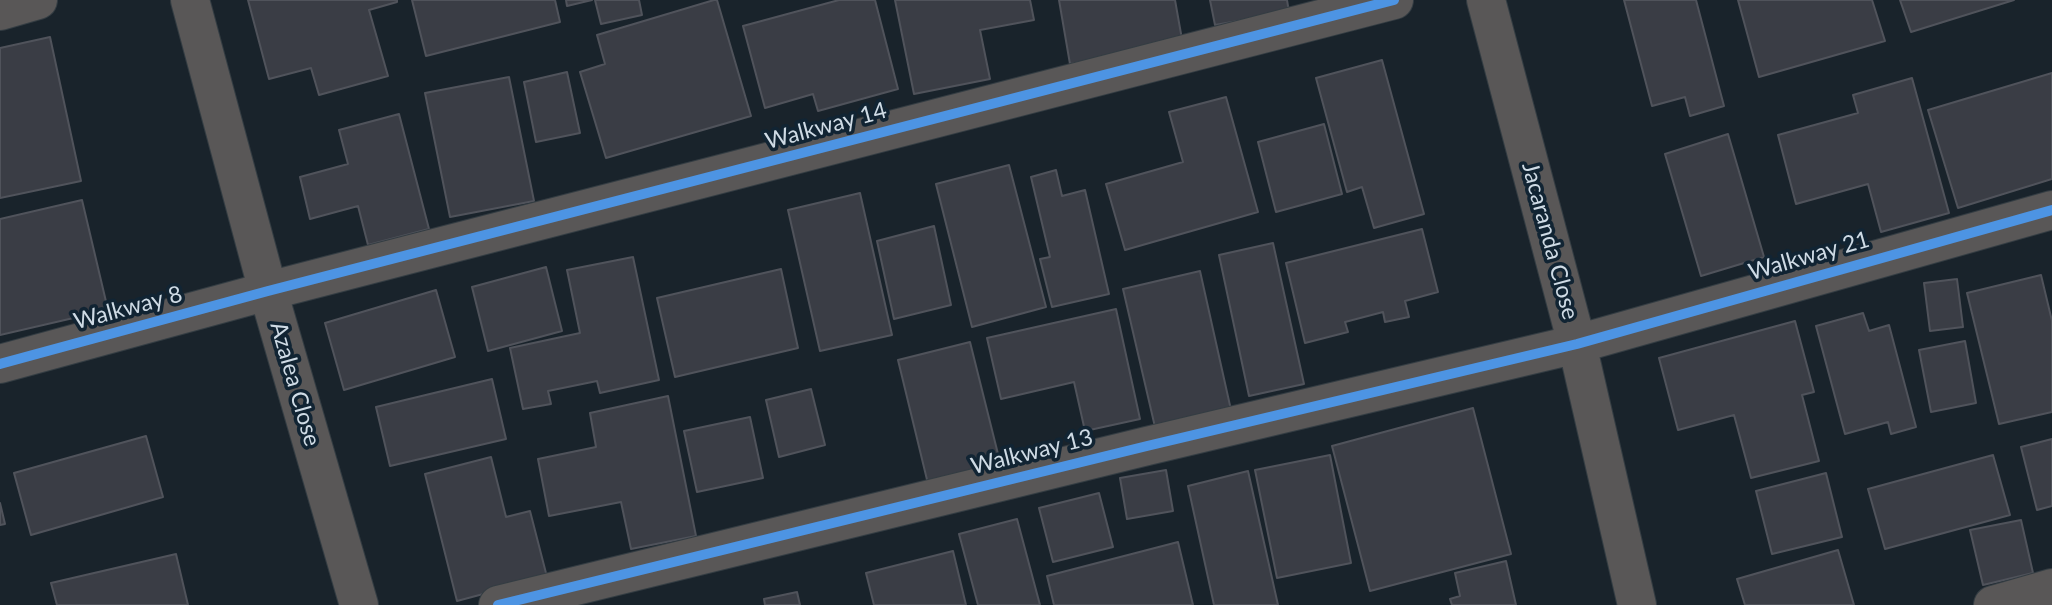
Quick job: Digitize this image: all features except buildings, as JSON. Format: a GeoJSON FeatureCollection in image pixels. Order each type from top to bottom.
{"type":"FeatureCollection","features":[{"type":"Feature","properties":{"kind":"street"},"geometry":{"type":"LineString","coordinates":[[0,10],[38,0]]}},
{"type":"Feature","properties":{"kind":"street","name":"Azalea Close"},"geometry":{"type":"LineString","coordinates":[[190,0],[268,291],[359,605]]}},
{"type":"Feature","properties":{"kind":"street","name":"Walkway 14"},"geometry":{"type":"LineString","coordinates":[[268,291],[1394,0]]}},
{"type":"Feature","properties":{"kind":"street","name":"Jacaranda Close"},"geometry":{"type":"LineString","coordinates":[[1486,0],[1577,344],[1637,605]]}},
{"type":"Feature","properties":{"kind":"street","name":"Walkway 21"},"geometry":{"type":"LineString","coordinates":[[1577,344],[2052,210]]}},
{"type":"Feature","properties":{"kind":"street","name":"Walkway 8"},"geometry":{"type":"LineString","coordinates":[[0,365],[268,291]]}},
{"type":"Feature","properties":{"kind":"street","name":"Walkway 13"},"geometry":{"type":"LineString","coordinates":[[498,605],[1577,344]]}},
{"type":"Feature","properties":{"kind":"street"},"geometry":{"type":"LineString","coordinates":[[1993,605],[2052,588]]}},
{"type":"Feature","properties":{"kind":"cycle path"},"geometry":{"type":"LineString","coordinates":[[0,364],[268,291],[1394,0]]}},
{"type":"Feature","properties":{"kind":"cycle path"},"geometry":{"type":"LineString","coordinates":[[498,605],[1577,344],[2052,210]]}}]}
